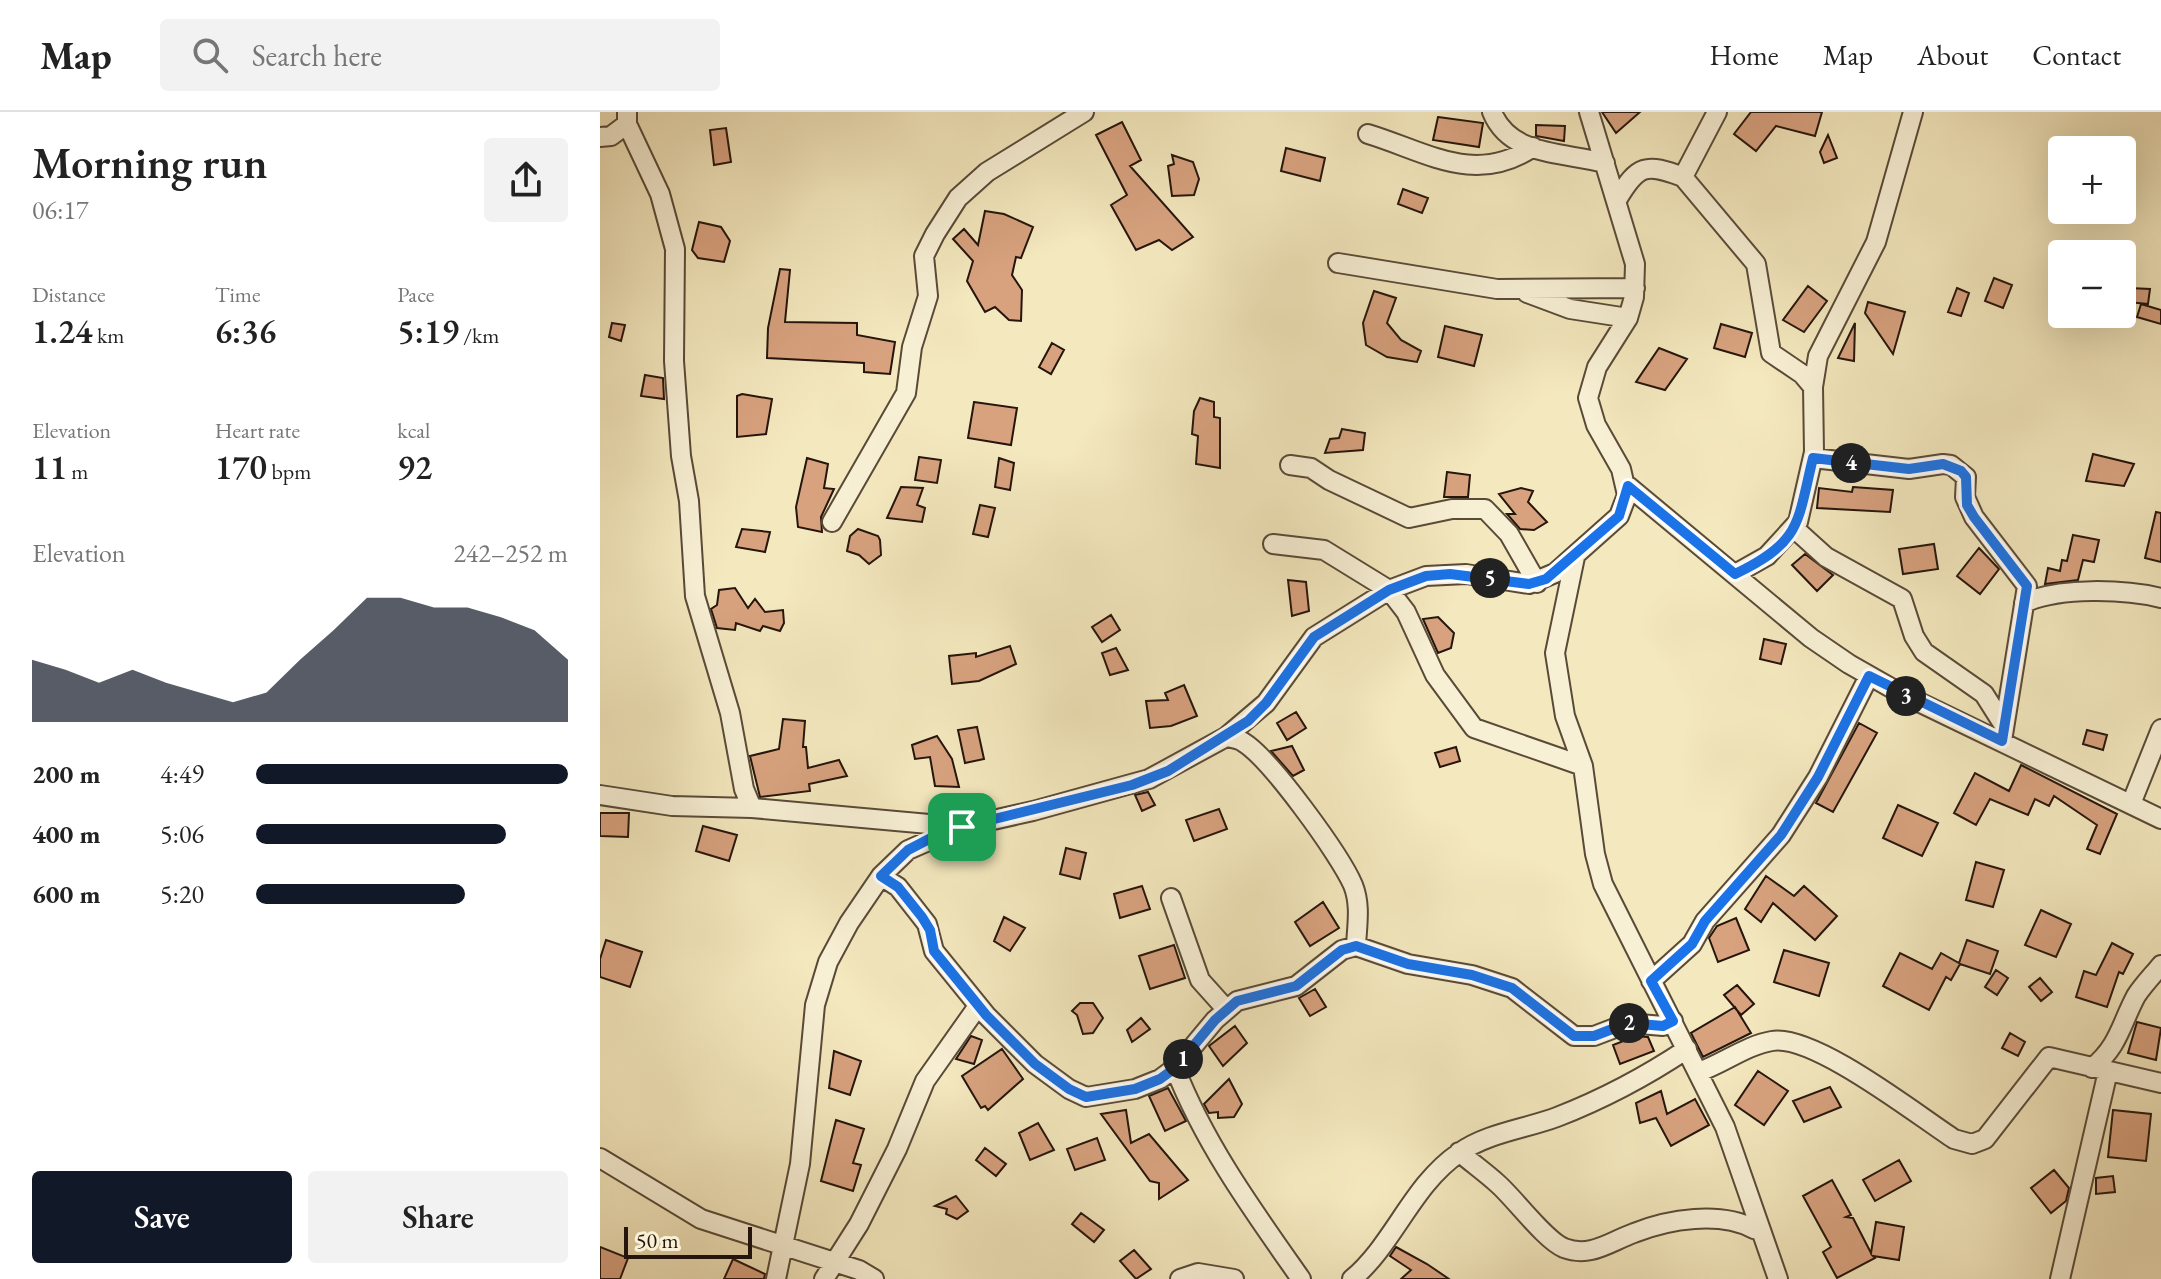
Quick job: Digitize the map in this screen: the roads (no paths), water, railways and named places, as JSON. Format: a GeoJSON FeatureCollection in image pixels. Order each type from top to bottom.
{"type":"FeatureCollection","features":[{"type":"Feature","properties":{"kind":"street"},"geometry":{"type":"LineString","coordinates":[[832,522],[906,393],[912,347],[928,296],[924,256],[935,234],[958,198],[987,172],[1084,112]]}},
{"type":"Feature","properties":{"kind":"street"},"geometry":{"type":"LineString","coordinates":[[1492,112],[1509,138],[1533,147],[1605,163]]}},
{"type":"Feature","properties":{"kind":"street"},"geometry":{"type":"LineString","coordinates":[[1589,112],[1633,247],[1635,288],[1628,318],[1597,367],[1588,398],[1596,425],[1628,486],[1811,638],[1869,676],[2002,733],[2161,819]]}},
{"type":"Feature","properties":{"kind":"street"},"geometry":{"type":"LineString","coordinates":[[1683,177],[1717,112]]}},
{"type":"Feature","properties":{"kind":"street"},"geometry":{"type":"LineString","coordinates":[[1735,574],[1767,556],[1795,529],[1813,458],[1813,387],[1818,356],[1876,242],[1913,112]]}},
{"type":"Feature","properties":{"kind":"street"},"geometry":{"type":"LineString","coordinates":[[600,137],[611,136],[627,118],[660,194],[675,249],[674,361],[681,456],[689,501],[695,596],[730,713],[744,789],[752,808]]}},
{"type":"Feature","properties":{"kind":"street"},"geometry":{"type":"LineString","coordinates":[[1368,134],[1425,154],[1479,167],[1492,167],[1533,147]]}},
{"type":"Feature","properties":{"kind":"street"},"geometry":{"type":"LineString","coordinates":[[1617,200],[1630,178],[1645,169],[1667,169],[1683,177],[1756,264],[1767,348],[1813,387]]}},
{"type":"Feature","properties":{"kind":"street"},"geometry":{"type":"LineString","coordinates":[[1338,263],[1466,285],[1521,290],[1635,288]]}},
{"type":"Feature","properties":{"kind":"street"},"geometry":{"type":"LineString","coordinates":[[1521,290],[1570,309],[1628,318]]}},
{"type":"Feature","properties":{"kind":"street"},"geometry":{"type":"LineString","coordinates":[[1813,458],[1909,469],[1943,464],[1961,471],[1966,477],[1967,505],[2026,583],[2002,733]]}},
{"type":"Feature","properties":{"kind":"street"},"geometry":{"type":"LineString","coordinates":[[1290,465],[1311,468],[1329,480],[1409,518],[1452,509],[1485,509],[1509,534],[1537,583]]}},
{"type":"Feature","properties":{"kind":"street"},"geometry":{"type":"LineString","coordinates":[[776,1279],[800,1164],[815,1005],[828,962],[849,923],[881,876],[908,850],[962,827],[1132,785],[1168,771],[1226,737],[1266,703],[1314,637],[1389,590],[1426,576],[1450,574],[1537,583],[1575,557],[1619,516],[1628,486]]}},
{"type":"Feature","properties":{"kind":"street"},"geometry":{"type":"LineString","coordinates":[[1795,529],[1826,557],[1902,599],[1914,636],[1924,652],[1984,694],[2002,733]]}},
{"type":"Feature","properties":{"kind":"street"},"geometry":{"type":"LineString","coordinates":[[1273,544],[1324,550],[1389,590],[1406,612],[1435,675],[1474,728],[1583,766]]}},
{"type":"Feature","properties":{"kind":"street"},"geometry":{"type":"LineString","coordinates":[[1575,557],[1555,653],[1565,716],[1583,766],[1595,854],[1603,884],[1728,1135],[1757,1226],[1778,1279]]}},
{"type":"Feature","properties":{"kind":"street"},"geometry":{"type":"LineString","coordinates":[[2024,603],[2050,596],[2117,591],[2161,598]]}},
{"type":"Feature","properties":{"kind":"street"},"geometry":{"type":"LineString","coordinates":[[1651,981],[1692,944],[1705,921],[1781,835],[1818,777],[1869,676]]}},
{"type":"Feature","properties":{"kind":"street"},"geometry":{"type":"LineString","coordinates":[[2131,804],[2161,729]]}},
{"type":"Feature","properties":{"kind":"street"},"geometry":{"type":"LineString","coordinates":[[1226,737],[1243,741],[1264,761],[1317,830],[1352,883],[1358,905],[1356,946]]}},
{"type":"Feature","properties":{"kind":"street"},"geometry":{"type":"LineString","coordinates":[[600,795],[672,806],[752,808],[962,827]]}},
{"type":"Feature","properties":{"kind":"street"},"geometry":{"type":"LineString","coordinates":[[881,876],[898,887],[927,924],[934,951],[978,1006],[1035,1064],[1078,1095],[1101,1096],[1135,1089],[1175,1068],[1226,1009],[1249,996],[1296,986],[1342,950],[1356,946],[1408,964],[1472,975],[1512,988],[1574,1036],[1594,1036],[1628,1023],[1663,1026],[1673,1021]]}},
{"type":"Feature","properties":{"kind":"street"},"geometry":{"type":"LineString","coordinates":[[1171,898],[1200,980],[1226,1009]]}},
{"type":"Feature","properties":{"kind":"street"},"geometry":{"type":"LineString","coordinates":[[2060,1279],[2100,1070],[2123,1031],[2135,998],[2161,965]]}},
{"type":"Feature","properties":{"kind":"street"},"geometry":{"type":"LineString","coordinates":[[824,1279],[859,1224],[897,1149],[925,1081],[978,1006]]}},
{"type":"Feature","properties":{"kind":"street"},"geometry":{"type":"LineString","coordinates":[[1699,1072],[1766,1042],[1788,1042],[1851,1071],[1954,1139],[1972,1144],[1985,1139],[2049,1057],[2161,1083]]}},
{"type":"Feature","properties":{"kind":"street"},"geometry":{"type":"LineString","coordinates":[[1352,1279],[1375,1256],[1423,1189],[1459,1152],[1577,1108],[1687,1049]]}},
{"type":"Feature","properties":{"kind":"street"},"geometry":{"type":"LineString","coordinates":[[1175,1068],[1186,1097],[1233,1181],[1301,1279]]}},
{"type":"Feature","properties":{"kind":"street"},"geometry":{"type":"LineString","coordinates":[[1459,1152],[1496,1182],[1558,1245],[1576,1252],[1608,1246],[1637,1231],[1702,1218],[1730,1220],[1754,1229],[1757,1226]]}},
{"type":"Feature","properties":{"kind":"street"},"geometry":{"type":"LineString","coordinates":[[600,1158],[701,1219],[874,1279]]}},
{"type":"Feature","properties":{"kind":"street"},"geometry":{"type":"LineString","coordinates":[[1180,1279],[1198,1273],[1234,1279]]}}]}
